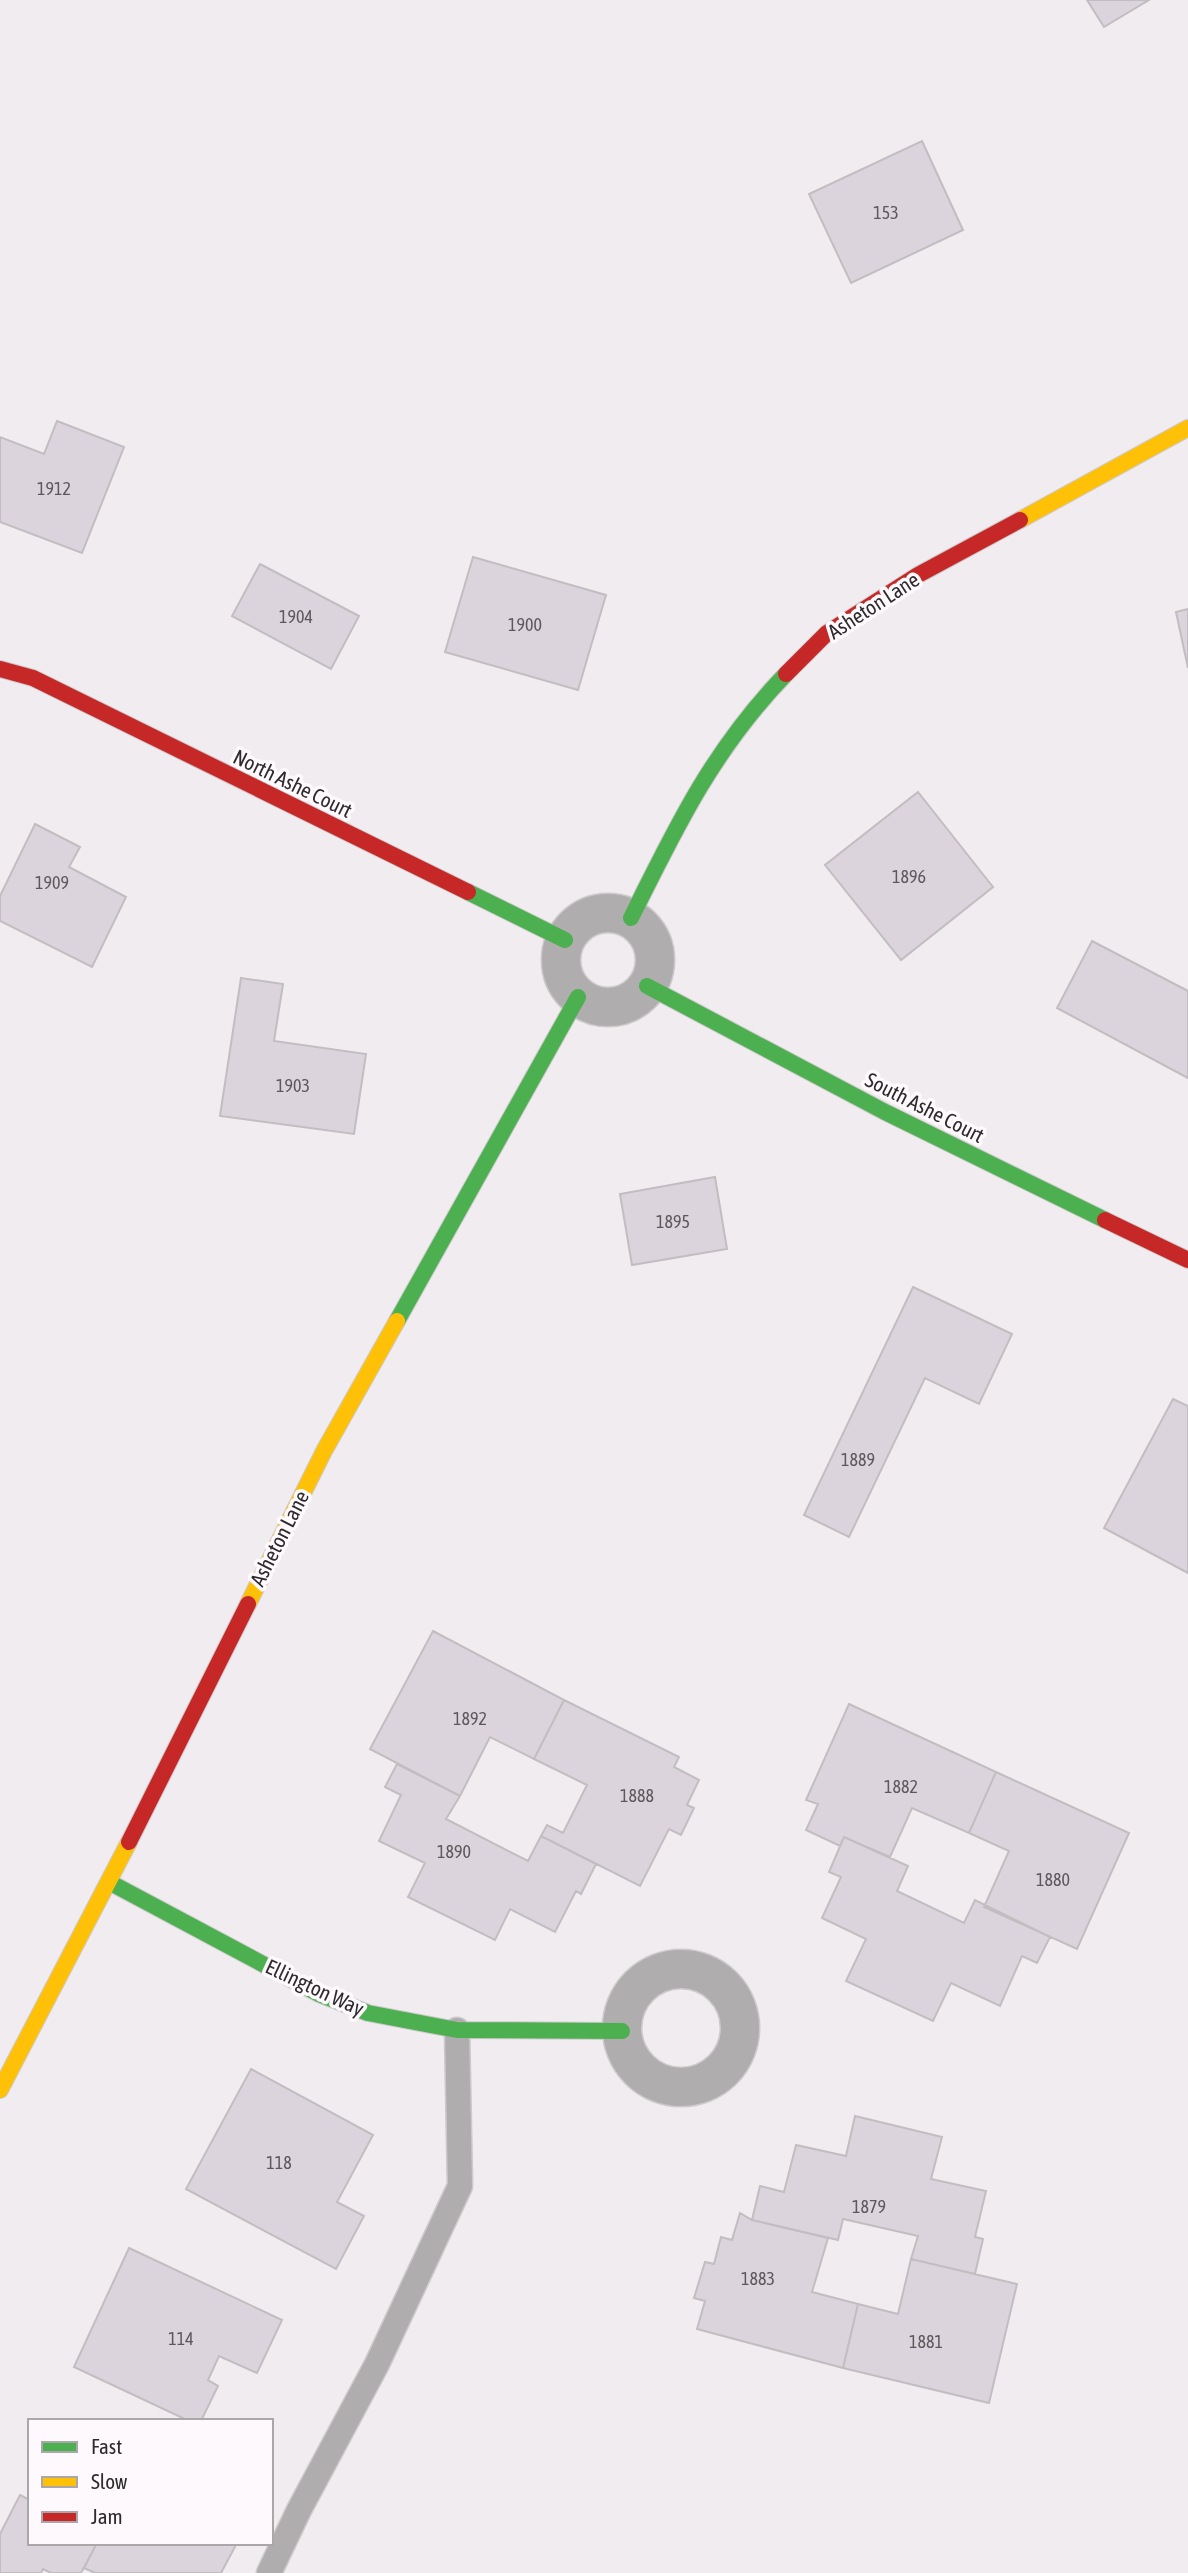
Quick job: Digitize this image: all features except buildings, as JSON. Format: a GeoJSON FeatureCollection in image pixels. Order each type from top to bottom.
{"type":"FeatureCollection","features":[{"type":"Feature","properties":{"kind":"street","name":"Asheton Lane"},"geometry":{"type":"LineString","coordinates":[[631,918],[685,807],[751,710],[827,633],[918,575],[1188,428]]}},
{"type":"Feature","properties":{"kind":"street","name":"North Ashe Court"},"geometry":{"type":"LineString","coordinates":[[0,669],[33,678],[565,940]]}},
{"type":"Feature","properties":{"kind":"street"},"geometry":{"type":"LineString","coordinates":[[600,913],[631,918],[651,941],[655,956],[653,972],[647,986],[636,998],[622,1005],[607,1007],[578,997],[561,971],[565,940],[573,928],[600,913]]}},
{"type":"Feature","properties":{"kind":"street","name":"South Ashe Court"},"geometry":{"type":"LineString","coordinates":[[647,986],[885,1112],[1188,1260]]}},
{"type":"Feature","properties":{"kind":"street","name":"Asheton Lane"},"geometry":{"type":"LineString","coordinates":[[0,2090],[109,1882],[324,1451],[578,997]]}},
{"type":"Feature","properties":{"kind":"street","name":"Ellington Way"},"geometry":{"type":"LineString","coordinates":[[109,1882],[319,1994],[368,2013],[457,2030],[622,2031]]}},
{"type":"Feature","properties":{"kind":"lane"},"geometry":{"type":"LineString","coordinates":[[269,2573],[299,2510],[377,2364],[460,2186],[457,2030]]}},
{"type":"Feature","properties":{"kind":"traffic: fast"},"geometry":{"type":"LineString","coordinates":[[631,918],[681,820],[717,760],[786,674]]}},
{"type":"Feature","properties":{"kind":"traffic: fast"},"geometry":{"type":"LineString","coordinates":[[468,892],[565,940]]}},
{"type":"Feature","properties":{"kind":"traffic: fast"},"geometry":{"type":"LineString","coordinates":[[647,986],[885,1112],[1105,1220]]}},
{"type":"Feature","properties":{"kind":"traffic: fast"},"geometry":{"type":"LineString","coordinates":[[397,1321],[578,997]]}},
{"type":"Feature","properties":{"kind":"traffic: fast"},"geometry":{"type":"LineString","coordinates":[[109,1882],[319,1994],[368,2013],[457,2030],[622,2031]]}},
{"type":"Feature","properties":{"kind":"traffic: slow"},"geometry":{"type":"LineString","coordinates":[[1020,520],[1188,428]]}},
{"type":"Feature","properties":{"kind":"traffic: slow"},"geometry":{"type":"LineString","coordinates":[[248,1604],[324,1451],[397,1321]]}},
{"type":"Feature","properties":{"kind":"traffic: slow"},"geometry":{"type":"LineString","coordinates":[[0,2090],[129,1842]]}},
{"type":"Feature","properties":{"kind":"traffic: jam"},"geometry":{"type":"LineString","coordinates":[[786,674],[827,633],[918,575],[1020,520]]}},
{"type":"Feature","properties":{"kind":"traffic: jam"},"geometry":{"type":"LineString","coordinates":[[0,669],[33,678],[468,892]]}},
{"type":"Feature","properties":{"kind":"traffic: jam"},"geometry":{"type":"LineString","coordinates":[[1105,1220],[1188,1260]]}},
{"type":"Feature","properties":{"kind":"traffic: jam"},"geometry":{"type":"LineString","coordinates":[[129,1842],[248,1604]]}}]}
